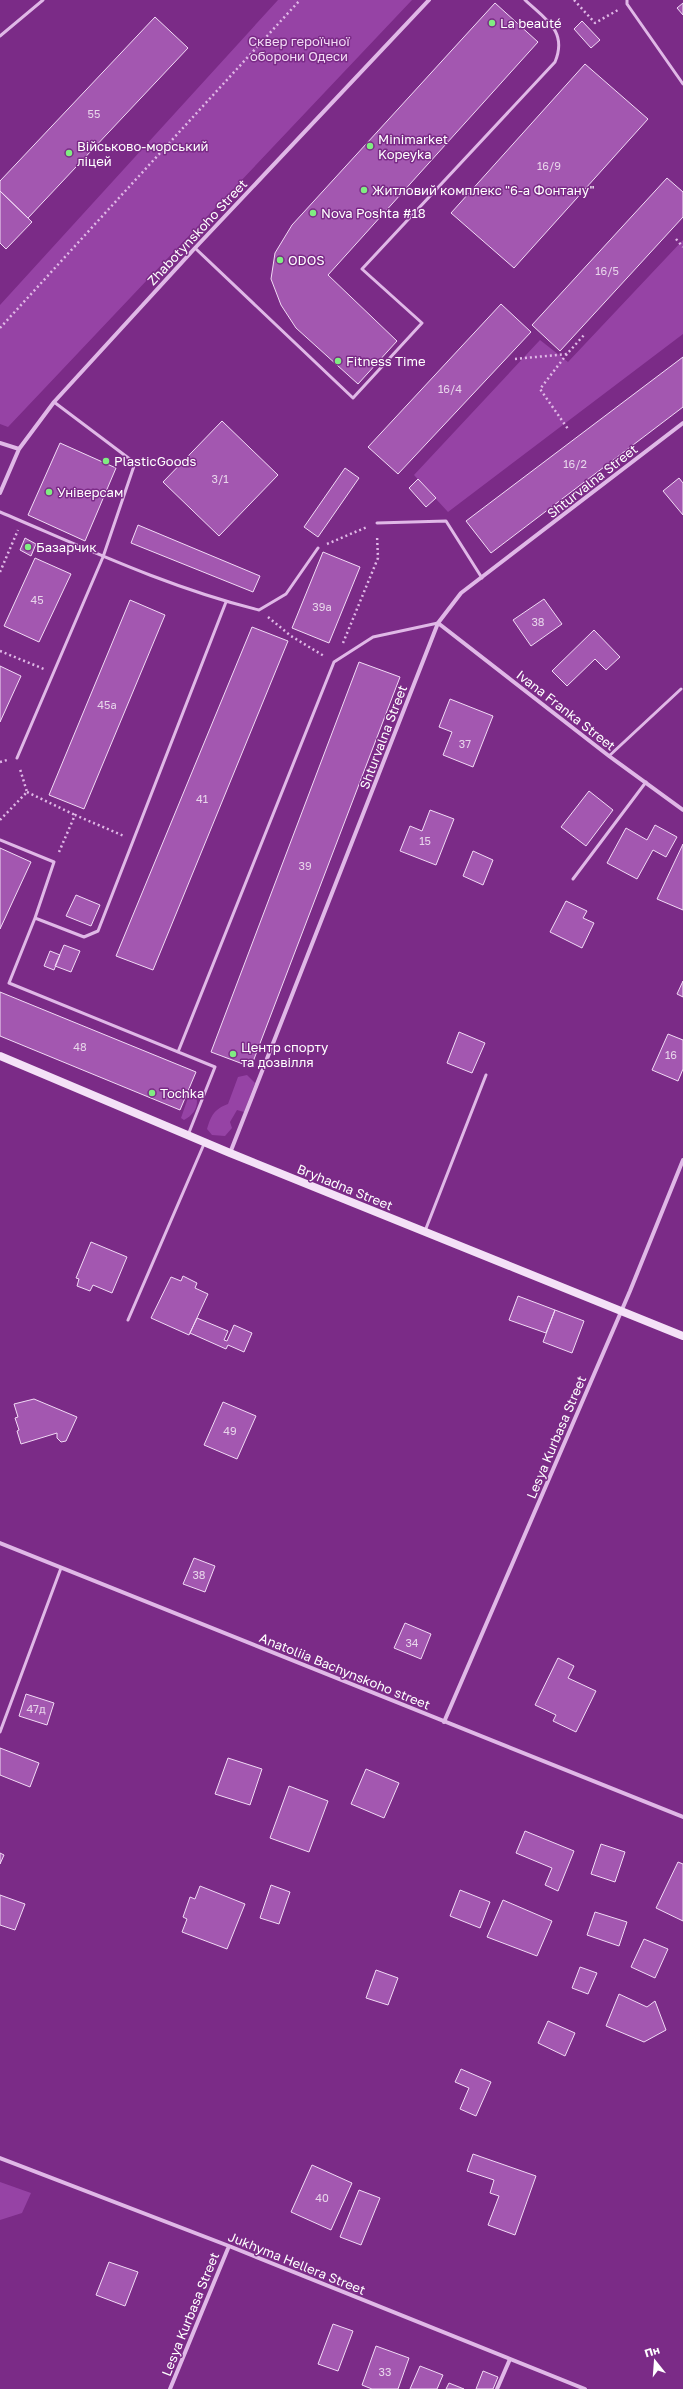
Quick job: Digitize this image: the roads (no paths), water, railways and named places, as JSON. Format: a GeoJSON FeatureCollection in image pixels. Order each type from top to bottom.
{"type":"FeatureCollection","features":[{"type":"Feature","properties":{"kind":"street","name":"Zhabotynskoho Street"},"geometry":{"type":"LineString","coordinates":[[0,493],[19,449],[54,402],[195,248],[429,0]]}},
{"type":"Feature","properties":{"kind":"street","name":"Shturvalna Street"},"geometry":{"type":"LineString","coordinates":[[230,1153],[438,623],[461,593],[683,423]]}},
{"type":"Feature","properties":{"kind":"street"},"geometry":{"type":"LineString","coordinates":[[0,443],[19,449]]}},
{"type":"Feature","properties":{"kind":"street","name":"Ivana Franka Street"},"geometry":{"type":"LineString","coordinates":[[438,623],[609,756],[683,810]]}},
{"type":"Feature","properties":{"kind":"street","name":"Bryhadna Street"},"geometry":{"type":"LineString","coordinates":[[0,1056],[205,1143],[622,1310],[683,1336]]}},
{"type":"Feature","properties":{"kind":"street","name":"Lesya Kurbasa Street"},"geometry":{"type":"LineString","coordinates":[[444,1722],[622,1310],[683,1160]]}},
{"type":"Feature","properties":{"kind":"street","name":"Anatoliia Bachynskoho street"},"geometry":{"type":"LineString","coordinates":[[0,1543],[683,1817]]}},
{"type":"Feature","properties":{"kind":"street","name":"Jukhyma Hellera Street"},"geometry":{"type":"LineString","coordinates":[[0,2158],[229,2246],[585,2389]]}},
{"type":"Feature","properties":{"kind":"street","name":"Lesya Kurbasa Street"},"geometry":{"type":"LineString","coordinates":[[170,2389],[229,2246]]}},
{"type":"Feature","properties":{"kind":"street"},"geometry":{"type":"LineString","coordinates":[[497,2389],[510,2359]]}},
{"type":"Feature","properties":{"kind":"lane"},"geometry":{"type":"LineString","coordinates":[[0,36],[43,0]]}},
{"type":"Feature","properties":{"kind":"lane"},"geometry":{"type":"LineString","coordinates":[[195,248],[353,398],[422,323],[362,269],[556,62],[560,52],[560,39],[555,29],[525,0]]}},
{"type":"Feature","properties":{"kind":"lane"},"geometry":{"type":"LineString","coordinates":[[628,0],[627,4],[683,84]]}},
{"type":"Feature","properties":{"kind":"lane"},"geometry":{"type":"LineString","coordinates":[[17,758],[102,557],[134,463],[54,402]]}},
{"type":"Feature","properties":{"kind":"lane"},"geometry":{"type":"LineString","coordinates":[[0,512],[102,557],[226,602],[259,610],[286,594],[318,548]]}},
{"type":"Feature","properties":{"kind":"lane"},"geometry":{"type":"LineString","coordinates":[[377,523],[446,521],[482,578]]}},
{"type":"Feature","properties":{"kind":"lane"},"geometry":{"type":"LineString","coordinates":[[35,918],[84,937],[98,931],[226,602]]}},
{"type":"Feature","properties":{"kind":"lane"},"geometry":{"type":"LineString","coordinates":[[178,1052],[334,662],[373,637],[438,623]]}},
{"type":"Feature","properties":{"kind":"lane"},"geometry":{"type":"LineString","coordinates":[[609,756],[681,689]]}},
{"type":"Feature","properties":{"kind":"lane"},"geometry":{"type":"LineString","coordinates":[[573,879],[646,782]]}},
{"type":"Feature","properties":{"kind":"lane"},"geometry":{"type":"LineString","coordinates":[[0,840],[54,862],[35,918],[9,983],[215,1067],[188,1136]]}},
{"type":"Feature","properties":{"kind":"lane"},"geometry":{"type":"LineString","coordinates":[[425,1232],[486,1075]]}},
{"type":"Feature","properties":{"kind":"lane"},"geometry":{"type":"LineString","coordinates":[[128,1320],[205,1143]]}},
{"type":"Feature","properties":{"kind":"lane"},"geometry":{"type":"LineString","coordinates":[[0,1732],[61,1568]]}},
{"type":"Feature","properties":{"kind":"place","name":"La beauté"},"geometry":{"type":"Point","coordinates":[492,23]}},
{"type":"Feature","properties":{"kind":"place","name":"Minimarket Kopeyka"},"geometry":{"type":"Point","coordinates":[370,146]}},
{"type":"Feature","properties":{"kind":"place","name":"Військово-морський ліцей"},"geometry":{"type":"Point","coordinates":[69,153]}},
{"type":"Feature","properties":{"kind":"place","name":"Житловий комплекс \"6-а Фонтану\""},"geometry":{"type":"Point","coordinates":[364,190]}},
{"type":"Feature","properties":{"kind":"place","name":"Nova Poshta #18"},"geometry":{"type":"Point","coordinates":[313,213]}},
{"type":"Feature","properties":{"kind":"place","name":"ODOS"},"geometry":{"type":"Point","coordinates":[280,260]}},
{"type":"Feature","properties":{"kind":"place","name":"Fitness Time"},"geometry":{"type":"Point","coordinates":[338,361]}},
{"type":"Feature","properties":{"kind":"place","name":"PlasticGoods"},"geometry":{"type":"Point","coordinates":[106,461]}},
{"type":"Feature","properties":{"kind":"place","name":"Універсам"},"geometry":{"type":"Point","coordinates":[49,492]}},
{"type":"Feature","properties":{"kind":"place","name":"Базарчик"},"geometry":{"type":"Point","coordinates":[28,547]}},
{"type":"Feature","properties":{"kind":"place","name":"Центр спорту та дозвілля"},"geometry":{"type":"Point","coordinates":[233,1054]}},
{"type":"Feature","properties":{"kind":"place","name":"Tochka"},"geometry":{"type":"Point","coordinates":[152,1093]}},
{"type":"Feature","properties":{"kind":"park label","name":"Сквер героїчної оборони Одеси"},"geometry":{"type":"Point","coordinates":[299,48]}}]}
